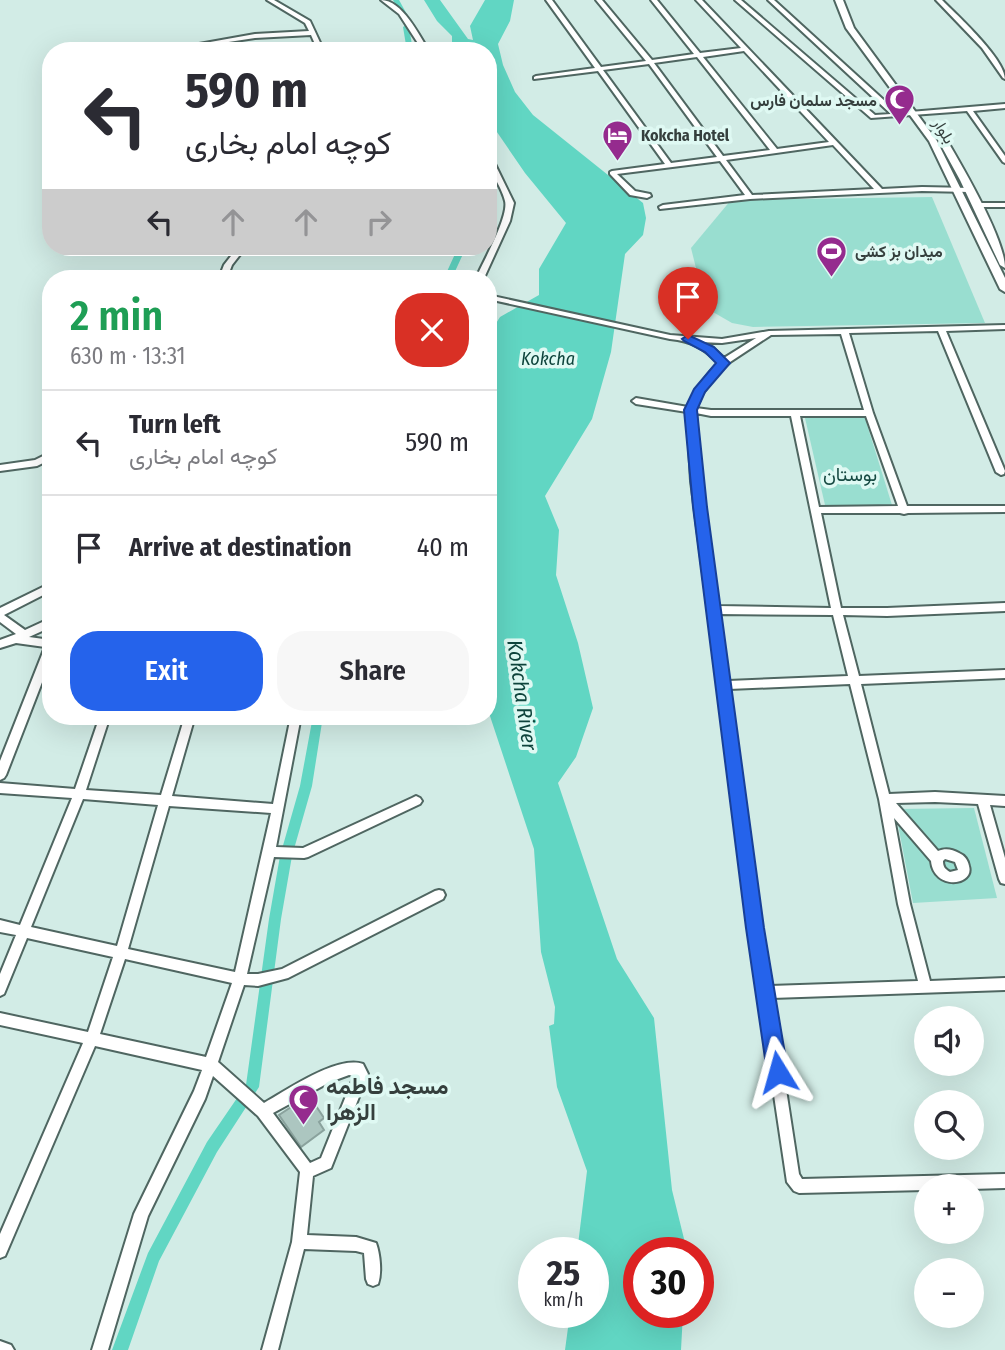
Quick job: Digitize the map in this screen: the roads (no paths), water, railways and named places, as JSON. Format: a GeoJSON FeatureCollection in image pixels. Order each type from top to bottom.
{"type":"FeatureCollection","features":[{"type":"Feature","properties":{"kind":"main road","name":"بلوار"},"geometry":{"type":"LineString","coordinates":[[839,0],[850,28],[949,149],[1005,265]]}},
{"type":"Feature","properties":{"kind":"main road","name":"بلوار"},"geometry":{"type":"LineString","coordinates":[[849,0],[865,37],[918,112],[1005,289]]}},
{"type":"Feature","properties":{"kind":"street"},"geometry":{"type":"LineString","coordinates":[[270,0],[308,22],[316,42]]}},
{"type":"Feature","properties":{"kind":"street"},"geometry":{"type":"LineString","coordinates":[[384,0],[401,13],[420,42]]}},
{"type":"Feature","properties":{"kind":"street"},"geometry":{"type":"LineString","coordinates":[[549,0],[669,165]]}},
{"type":"Feature","properties":{"kind":"street"},"geometry":{"type":"LineString","coordinates":[[599,0],[651,63],[750,197]]}},
{"type":"Feature","properties":{"kind":"street"},"geometry":{"type":"LineString","coordinates":[[654,0],[775,151]]}},
{"type":"Feature","properties":{"kind":"street"},"geometry":{"type":"LineString","coordinates":[[699,0],[880,191]]}},
{"type":"Feature","properties":{"kind":"street"},"geometry":{"type":"LineString","coordinates":[[738,0],[873,117],[1005,106]]}},
{"type":"Feature","properties":{"kind":"street"},"geometry":{"type":"LineString","coordinates":[[771,0],[896,115]]}},
{"type":"Feature","properties":{"kind":"street"},"geometry":{"type":"LineString","coordinates":[[939,0],[984,47],[1005,77]]}},
{"type":"Feature","properties":{"kind":"street"},"geometry":{"type":"LineString","coordinates":[[215,42],[255,36],[312,33]]}},
{"type":"Feature","properties":{"kind":"street"},"geometry":{"type":"LineString","coordinates":[[536,78],[744,48]]}},
{"type":"Feature","properties":{"kind":"street"},"geometry":{"type":"LineString","coordinates":[[970,109],[1005,161]]}},
{"type":"Feature","properties":{"kind":"street"},"geometry":{"type":"LineString","coordinates":[[647,196],[633,193],[612,173],[834,143]]}},
{"type":"Feature","properties":{"kind":"street"},"geometry":{"type":"LineString","coordinates":[[497,175],[510,203],[497,241]]}},
{"type":"Feature","properties":{"kind":"street"},"geometry":{"type":"LineString","coordinates":[[663,207],[750,197],[970,190]]}},
{"type":"Feature","properties":{"kind":"street"},"geometry":{"type":"LineString","coordinates":[[976,205],[1005,205]]}},
{"type":"Feature","properties":{"kind":"street"},"geometry":{"type":"LineString","coordinates":[[497,299],[629,329],[688,339],[722,341],[769,333],[1005,327]]}},
{"type":"Feature","properties":{"kind":"street"},"geometry":{"type":"LineString","coordinates":[[941,329],[1001,472]]}},
{"type":"Feature","properties":{"kind":"street"},"geometry":{"type":"LineString","coordinates":[[845,331],[869,413],[904,511]]}},
{"type":"Feature","properties":{"kind":"street"},"geometry":{"type":"LineString","coordinates":[[769,333],[723,363],[699,392],[691,410],[696,481],[755,928],[792,1177],[799,1186],[1005,1181]]}},
{"type":"Feature","properties":{"kind":"street"},"geometry":{"type":"LineString","coordinates":[[688,339],[709,349],[723,363]]}},
{"type":"Feature","properties":{"kind":"street"},"geometry":{"type":"LineString","coordinates":[[636,401],[711,414],[869,413]]}},
{"type":"Feature","properties":{"kind":"street"},"geometry":{"type":"LineString","coordinates":[[795,413],[837,612],[885,799],[904,904],[925,985]]}},
{"type":"Feature","properties":{"kind":"street"},"geometry":{"type":"LineString","coordinates":[[0,468],[42,460]]}},
{"type":"Feature","properties":{"kind":"street"},"geometry":{"type":"LineString","coordinates":[[817,510],[1005,509]]}},
{"type":"Feature","properties":{"kind":"street"},"geometry":{"type":"LineString","coordinates":[[42,592],[0,614],[20,637],[42,643]]}},
{"type":"Feature","properties":{"kind":"street"},"geometry":{"type":"LineString","coordinates":[[714,610],[837,612],[1005,607]]}},
{"type":"Feature","properties":{"kind":"street"},"geometry":{"type":"LineString","coordinates":[[0,644],[42,626]]}},
{"type":"Feature","properties":{"kind":"street"},"geometry":{"type":"LineString","coordinates":[[0,775],[42,668]]}},
{"type":"Feature","properties":{"kind":"street"},"geometry":{"type":"LineString","coordinates":[[723,685],[1005,674]]}},
{"type":"Feature","properties":{"kind":"street"},"geometry":{"type":"LineString","coordinates":[[0,990],[80,792],[102,725]]}},
{"type":"Feature","properties":{"kind":"street"},"geometry":{"type":"LineString","coordinates":[[0,1251],[92,1039],[121,952],[163,800],[187,725]]}},
{"type":"Feature","properties":{"kind":"street"},"geometry":{"type":"LineString","coordinates":[[100,1350],[141,1214],[200,1094],[239,979],[276,852],[276,809],[294,725]]}},
{"type":"Feature","properties":{"kind":"street"},"geometry":{"type":"LineString","coordinates":[[0,788],[276,809]]}},
{"type":"Feature","properties":{"kind":"street"},"geometry":{"type":"LineString","coordinates":[[885,799],[935,797],[1005,801]]}},
{"type":"Feature","properties":{"kind":"street"},"geometry":{"type":"LineString","coordinates":[[885,799],[937,859]]}},
{"type":"Feature","properties":{"kind":"street"},"geometry":{"type":"LineString","coordinates":[[276,852],[304,852],[416,801]]}},
{"type":"Feature","properties":{"kind":"street"},"geometry":{"type":"LineString","coordinates":[[983,801],[1005,879]]}},
{"type":"Feature","properties":{"kind":"street"},"geometry":{"type":"LineString","coordinates":[[0,926],[239,979],[258,980],[284,974],[439,895]]}},
{"type":"Feature","properties":{"kind":"street"},"geometry":{"type":"LineString","coordinates":[[766,992],[1005,984]]}},
{"type":"Feature","properties":{"kind":"street"},"geometry":{"type":"LineString","coordinates":[[0,1019],[211,1065],[258,1107],[307,1170],[299,1242],[270,1350]]}},
{"type":"Feature","properties":{"kind":"street"},"geometry":{"type":"LineString","coordinates":[[258,1107],[331,1075],[353,1067],[358,1069],[361,1074],[326,1163],[316,1169],[307,1170]]}},
{"type":"Feature","properties":{"kind":"street"},"geometry":{"type":"LineString","coordinates":[[299,1242],[356,1244],[371,1248],[373,1279]]}},
{"type":"Feature","properties":{"kind":"street"},"geometry":{"type":"LineString","coordinates":[[0,1349],[6,1350]]}},
{"type":"Feature","properties":{"kind":"water","name":"Kokcha"},"geometry":{"type":"Polygon","coordinates":[[[424,0],[440,0],[468,39],[473,40],[470,26],[485,0],[514,0],[510,21],[498,44],[503,65],[515,92],[533,115],[643,203],[646,218],[643,235],[625,254],[611,352],[592,419],[545,496],[559,530],[556,575],[578,643],[593,708],[576,757],[558,783],[617,959],[654,1018],[672,1190],[684,1237],[623,1237],[623,1328],[682,1328],[681,1350],[565,1350],[568,1328],[609,1328],[609,1237],[579,1237],[587,1171],[557,1087],[549,1026],[554,1024],[555,1007],[541,952],[534,849],[493,725],[497,725],[497,322],[500,317],[539,295],[539,269],[566,223],[525,173],[497,132],[497,42],[452,42],[452,36],[437,21],[424,0]]]}},
{"type":"Feature","properties":{"kind":"waterway"},"geometry":{"type":"LineString","coordinates":[[396,0],[406,18]]}},
{"type":"Feature","properties":{"kind":"waterway"},"geometry":{"type":"LineString","coordinates":[[406,27],[408,42]]}},
{"type":"Feature","properties":{"kind":"waterway"},"geometry":{"type":"LineString","coordinates":[[452,270],[458,256]]}},
{"type":"Feature","properties":{"kind":"waterway"},"geometry":{"type":"LineString","coordinates":[[120,1350],[153,1258],[212,1147],[252,1087],[286,856],[306,786],[316,725]]}},
{"type":"Feature","properties":{"kind":"place","name":"مسجد سلمان فارس"},"geometry":{"type":"Point","coordinates":[900,127]}},
{"type":"Feature","properties":{"kind":"place","name":"Kokcha Hotel"},"geometry":{"type":"Point","coordinates":[618,162]}},
{"type":"Feature","properties":{"kind":"place","name":"میدان بز کشی"},"geometry":{"type":"Point","coordinates":[832,278]}},
{"type":"Feature","properties":{"kind":"place","name":"مسجد فاطمه الزهرا"},"geometry":{"type":"Point","coordinates":[303,1126]}},
{"type":"Feature","properties":{"kind":"park label","name":"بوستان"},"geometry":{"type":"Point","coordinates":[850,474]}},
{"type":"Feature","properties":{"kind":"water label","name":"Kokcha River"},"geometry":{"type":"Point","coordinates":[522,695]}}]}
